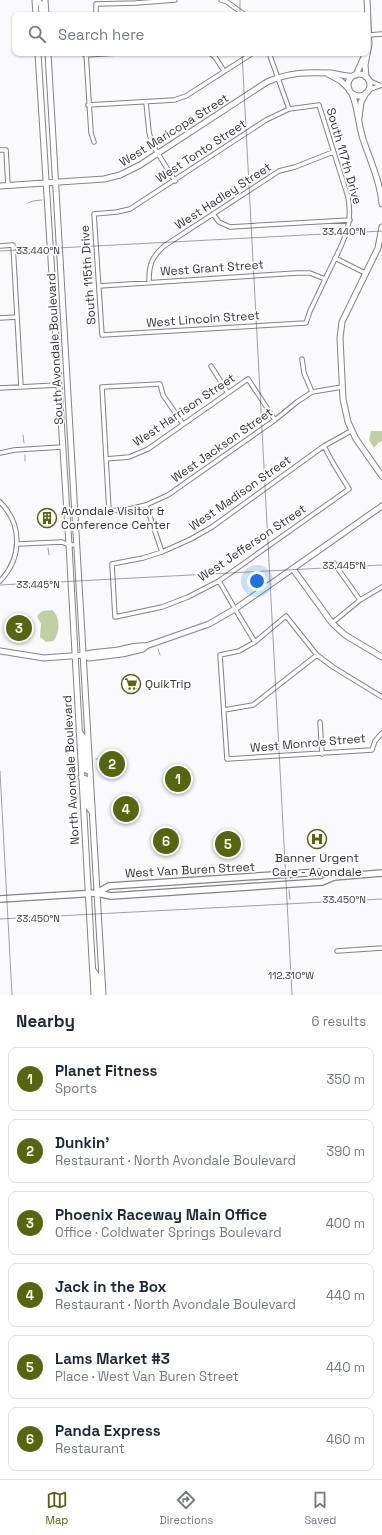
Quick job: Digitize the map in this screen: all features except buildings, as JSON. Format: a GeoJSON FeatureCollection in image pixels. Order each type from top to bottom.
{"type":"FeatureCollection","features":[{"type":"Feature","properties":{"kind":"main road"},"geometry":{"type":"LineString","coordinates":[[36,0],[36,12]]}},
{"type":"Feature","properties":{"kind":"main road"},"geometry":{"type":"LineString","coordinates":[[36,0],[41,4],[42,12]]}},
{"type":"Feature","properties":{"kind":"main road"},"geometry":{"type":"LineString","coordinates":[[45,0],[46,12]]}},
{"type":"Feature","properties":{"kind":"main road"},"geometry":{"type":"LineString","coordinates":[[367,0],[368,12]]}},
{"type":"Feature","properties":{"kind":"main road","name":"South Avondale Boulevard"},"geometry":{"type":"LineString","coordinates":[[38,56],[68,545]]}},
{"type":"Feature","properties":{"kind":"main road","name":"South Avondale Boulevard"},"geometry":{"type":"LineString","coordinates":[[48,56],[78,572]]}},
{"type":"Feature","properties":{"kind":"main road"},"geometry":{"type":"LineString","coordinates":[[365,56],[355,76],[348,84],[355,100],[362,138],[377,180],[382,204]]}},
{"type":"Feature","properties":{"kind":"main road"},"geometry":{"type":"LineString","coordinates":[[359,121],[361,102],[369,87],[365,68],[366,56]]}},
{"type":"Feature","properties":{"kind":"main road","name":"West Maricopa Street"},"geometry":{"type":"LineString","coordinates":[[0,186],[94,181],[113,178],[128,172],[267,82],[302,72],[332,73],[345,77],[355,76]]}},
{"type":"Feature","properties":{"kind":"main road","name":"West Maricopa Street"},"geometry":{"type":"LineString","coordinates":[[327,74],[341,81],[351,92]]}},
{"type":"Feature","properties":{"kind":"main road"},"geometry":{"type":"LineString","coordinates":[[355,76],[363,75],[367,79]]}},
{"type":"Feature","properties":{"kind":"main road"},"geometry":{"type":"LineString","coordinates":[[351,92],[358,96],[367,92]]}},
{"type":"Feature","properties":{"kind":"main road"},"geometry":{"type":"LineString","coordinates":[[382,227],[378,248],[341,326],[340,338],[342,387],[345,411],[351,431],[382,476]]}},
{"type":"Feature","properties":{"kind":"main road"},"geometry":{"type":"LineString","coordinates":[[62,447],[71,447]]}},
{"type":"Feature","properties":{"kind":"main road"},"geometry":{"type":"LineString","coordinates":[[0,651],[39,658],[83,655],[141,645],[146,646],[203,626],[235,610],[382,506]]}},
{"type":"Feature","properties":{"kind":"main road","name":"North Avondale Boulevard"},"geometry":{"type":"LineString","coordinates":[[68,545],[94,995]]}},
{"type":"Feature","properties":{"kind":"main road"},"geometry":{"type":"LineString","coordinates":[[293,569],[332,623],[345,635],[382,657]]}},
{"type":"Feature","properties":{"kind":"main road","name":"North Avondale Boulevard"},"geometry":{"type":"LineString","coordinates":[[78,572],[103,995]]}},
{"type":"Feature","properties":{"kind":"main road"},"geometry":{"type":"LineString","coordinates":[[78,730],[83,737],[85,768],[86,770],[90,771]]}},
{"type":"Feature","properties":{"kind":"main road"},"geometry":{"type":"LineString","coordinates":[[82,777],[86,779],[88,806],[92,813]]}},
{"type":"Feature","properties":{"kind":"main road","name":"West Van Buren Street"},"geometry":{"type":"LineString","coordinates":[[97,893],[109,886],[320,872],[334,877]]}},
{"type":"Feature","properties":{"kind":"main road","name":"West Van Buren Street"},"geometry":{"type":"LineString","coordinates":[[0,899],[88,893],[111,896],[322,882],[334,877],[382,873]]}},
{"type":"Feature","properties":{"kind":"main road"},"geometry":{"type":"LineString","coordinates":[[251,886],[255,882],[274,881],[285,875]]}},
{"type":"Feature","properties":{"kind":"main road"},"geometry":{"type":"LineString","coordinates":[[207,889],[211,886],[240,884],[247,877]]}},
{"type":"Feature","properties":{"kind":"main road"},"geometry":{"type":"LineString","coordinates":[[92,969],[97,976],[98,995]]}},
{"type":"Feature","properties":{"kind":"street"},"geometry":{"type":"LineString","coordinates":[[96,12],[96,4],[175,0]]}},
{"type":"Feature","properties":{"kind":"street"},"geometry":{"type":"LineString","coordinates":[[221,0],[227,2],[241,12]]}},
{"type":"Feature","properties":{"kind":"street"},"geometry":{"type":"LineString","coordinates":[[370,35],[382,34]]}},
{"type":"Feature","properties":{"kind":"street"},"geometry":{"type":"LineString","coordinates":[[86,56],[90,133],[94,142]]}},
{"type":"Feature","properties":{"kind":"street"},"geometry":{"type":"LineString","coordinates":[[214,56],[224,71]]}},
{"type":"Feature","properties":{"kind":"street"},"geometry":{"type":"LineString","coordinates":[[88,105],[174,100],[186,96],[248,56]]}},
{"type":"Feature","properties":{"kind":"street"},"geometry":{"type":"LineString","coordinates":[[270,56],[289,109]]}},
{"type":"Feature","properties":{"kind":"street"},"geometry":{"type":"LineString","coordinates":[[367,79],[381,86]]}},
{"type":"Feature","properties":{"kind":"street"},"geometry":{"type":"LineString","coordinates":[[367,92],[381,86]]}},
{"type":"Feature","properties":{"kind":"street"},"geometry":{"type":"LineString","coordinates":[[146,102],[149,132],[152,144],[156,153],[175,181]]}},
{"type":"Feature","properties":{"kind":"street","name":"West Tonto Street"},"geometry":{"type":"LineString","coordinates":[[94,214],[130,209],[175,181],[266,120],[289,109],[319,105]]}},
{"type":"Feature","properties":{"kind":"street","name":"South 117th Drive"},"geometry":{"type":"LineString","coordinates":[[306,323],[310,311],[346,236],[350,220],[348,197],[319,105]]}},
{"type":"Feature","properties":{"kind":"street"},"geometry":{"type":"LineString","coordinates":[[0,150],[6,150],[8,186]]}},
{"type":"Feature","properties":{"kind":"street","name":"West Hadley Street"},"geometry":{"type":"LineString","coordinates":[[149,282],[149,269],[156,253],[164,246],[279,171],[295,167],[333,152]]}},
{"type":"Feature","properties":{"kind":"street","name":"South 115th Drive"},"geometry":{"type":"LineString","coordinates":[[94,214],[102,336]]}},
{"type":"Feature","properties":{"kind":"street"},"geometry":{"type":"LineString","coordinates":[[213,214],[219,222],[230,227],[350,220]]}},
{"type":"Feature","properties":{"kind":"street"},"geometry":{"type":"LineString","coordinates":[[0,246],[13,246],[21,387]]}},
{"type":"Feature","properties":{"kind":"street"},"geometry":{"type":"LineString","coordinates":[[335,258],[365,273]]}},
{"type":"Feature","properties":{"kind":"street","name":"West Grant Street"},"geometry":{"type":"LineString","coordinates":[[99,286],[297,273],[310,273],[325,279]]}},
{"type":"Feature","properties":{"kind":"street"},"geometry":{"type":"LineString","coordinates":[[0,318],[17,317]]}},
{"type":"Feature","properties":{"kind":"street","name":"West Lincoln Street"},"geometry":{"type":"LineString","coordinates":[[102,336],[306,323]]}},
{"type":"Feature","properties":{"kind":"street"},"geometry":{"type":"LineString","coordinates":[[302,360],[304,373],[312,392]]}},
{"type":"Feature","properties":{"kind":"street"},"geometry":{"type":"LineString","coordinates":[[211,366],[228,392]]}},
{"type":"Feature","properties":{"kind":"street","name":"West Harrison Street"},"geometry":{"type":"LineString","coordinates":[[106,459],[129,457],[148,449],[248,379],[276,420]]}},
{"type":"Feature","properties":{"kind":"street"},"geometry":{"type":"LineString","coordinates":[[0,388],[58,384]]}},
{"type":"Feature","properties":{"kind":"street"},"geometry":{"type":"LineString","coordinates":[[106,459],[102,387],[160,384],[163,395],[183,424]]}},
{"type":"Feature","properties":{"kind":"street","name":"West Jackson Street"},"geometry":{"type":"LineString","coordinates":[[106,459],[109,511],[129,509],[146,505],[168,495],[276,420],[297,402],[312,392],[342,387]]}},
{"type":"Feature","properties":{"kind":"street","name":"West Madison Street"},"geometry":{"type":"LineString","coordinates":[[115,617],[112,564],[162,552],[184,543],[212,527],[324,446],[351,431]]}},
{"type":"Feature","properties":{"kind":"street","name":"West Jefferson Street"},"geometry":{"type":"LineString","coordinates":[[115,617],[162,607],[188,597],[219,581],[349,489],[324,446]]}},
{"type":"Feature","properties":{"kind":"street"},"geometry":{"type":"LineString","coordinates":[[0,453],[14,450],[62,447]]}},
{"type":"Feature","properties":{"kind":"street"},"geometry":{"type":"LineString","coordinates":[[0,502],[10,515],[18,544],[12,563],[0,581]]}},
{"type":"Feature","properties":{"kind":"street"},"geometry":{"type":"LineString","coordinates":[[146,505],[162,552]]}},
{"type":"Feature","properties":{"kind":"street"},"geometry":{"type":"LineString","coordinates":[[18,544],[62,542],[68,545],[77,545]]}},
{"type":"Feature","properties":{"kind":"street"},"geometry":{"type":"LineString","coordinates":[[334,563],[360,600]]}},
{"type":"Feature","properties":{"kind":"street"},"geometry":{"type":"LineString","coordinates":[[219,581],[255,642]]}},
{"type":"Feature","properties":{"kind":"street"},"geometry":{"type":"LineString","coordinates":[[332,623],[360,600],[382,587]]}},
{"type":"Feature","properties":{"kind":"street"},"geometry":{"type":"LineString","coordinates":[[317,655],[253,705],[224,710],[220,655],[239,651],[255,642],[286,616],[317,655],[333,667],[382,697]]}},
{"type":"Feature","properties":{"kind":"street","name":"West Monroe Street"},"geometry":{"type":"LineString","coordinates":[[224,710],[227,760],[372,750],[375,741],[382,732]]}},
{"type":"Feature","properties":{"kind":"street"},"geometry":{"type":"LineString","coordinates":[[320,722],[322,754]]}},
{"type":"Feature","properties":{"kind":"street"},"geometry":{"type":"LineString","coordinates":[[337,951],[382,948]]}},
{"type":"Feature","properties":{"kind":"green space"},"geometry":{"type":"Polygon","coordinates":[[[371,431],[382,431],[382,441],[374,448],[369,440],[371,431]]]}},
{"type":"Feature","properties":{"kind":"green space"},"geometry":{"type":"Polygon","coordinates":[[[52,610],[57,616],[58,630],[53,641],[46,642],[40,637],[41,624],[37,616],[42,611],[52,610]]]}},
{"type":"Feature","properties":{"kind":"waterway"},"geometry":{"type":"LineString","coordinates":[[28,203],[42,200]]}},
{"type":"Feature","properties":{"kind":"waterway"},"geometry":{"type":"LineString","coordinates":[[23,435],[24,443]]}},
{"type":"Feature","properties":{"kind":"waterway"},"geometry":{"type":"LineString","coordinates":[[25,455],[25,461]]}},
{"type":"Feature","properties":{"kind":"waterway"},"geometry":{"type":"LineString","coordinates":[[48,548],[49,555]]}},
{"type":"Feature","properties":{"kind":"waterway"},"geometry":{"type":"LineString","coordinates":[[158,649],[160,655]]}},
{"type":"Feature","properties":{"kind":"waterway"},"geometry":{"type":"LineString","coordinates":[[96,759],[103,758]]}},
{"type":"Feature","properties":{"kind":"waterway"},"geometry":{"type":"LineString","coordinates":[[289,890],[290,899]]}},
{"type":"Feature","properties":{"kind":"place","name":"Avondale Visitor & Conference Center"},"geometry":{"type":"Point","coordinates":[47,518]}},
{"type":"Feature","properties":{"kind":"place","name":"Phoenix Raceway Main Office"},"geometry":{"type":"Point","coordinates":[19,628]}},
{"type":"Feature","properties":{"kind":"place","name":"QuikTrip"},"geometry":{"type":"Point","coordinates":[131,684]}},
{"type":"Feature","properties":{"kind":"place","name":"Dunkin'"},"geometry":{"type":"Point","coordinates":[112,764]}},
{"type":"Feature","properties":{"kind":"place","name":"Planet Fitness"},"geometry":{"type":"Point","coordinates":[178,779]}},
{"type":"Feature","properties":{"kind":"place","name":"Jack in the Box"},"geometry":{"type":"Point","coordinates":[126,809]}},
{"type":"Feature","properties":{"kind":"place","name":"Banner Urgent Care - Avondale"},"geometry":{"type":"Point","coordinates":[317,839]}},
{"type":"Feature","properties":{"kind":"place","name":"Panda Express"},"geometry":{"type":"Point","coordinates":[166,841]}},
{"type":"Feature","properties":{"kind":"place","name":"Lams Market #3"},"geometry":{"type":"Point","coordinates":[228,844]}}]}
